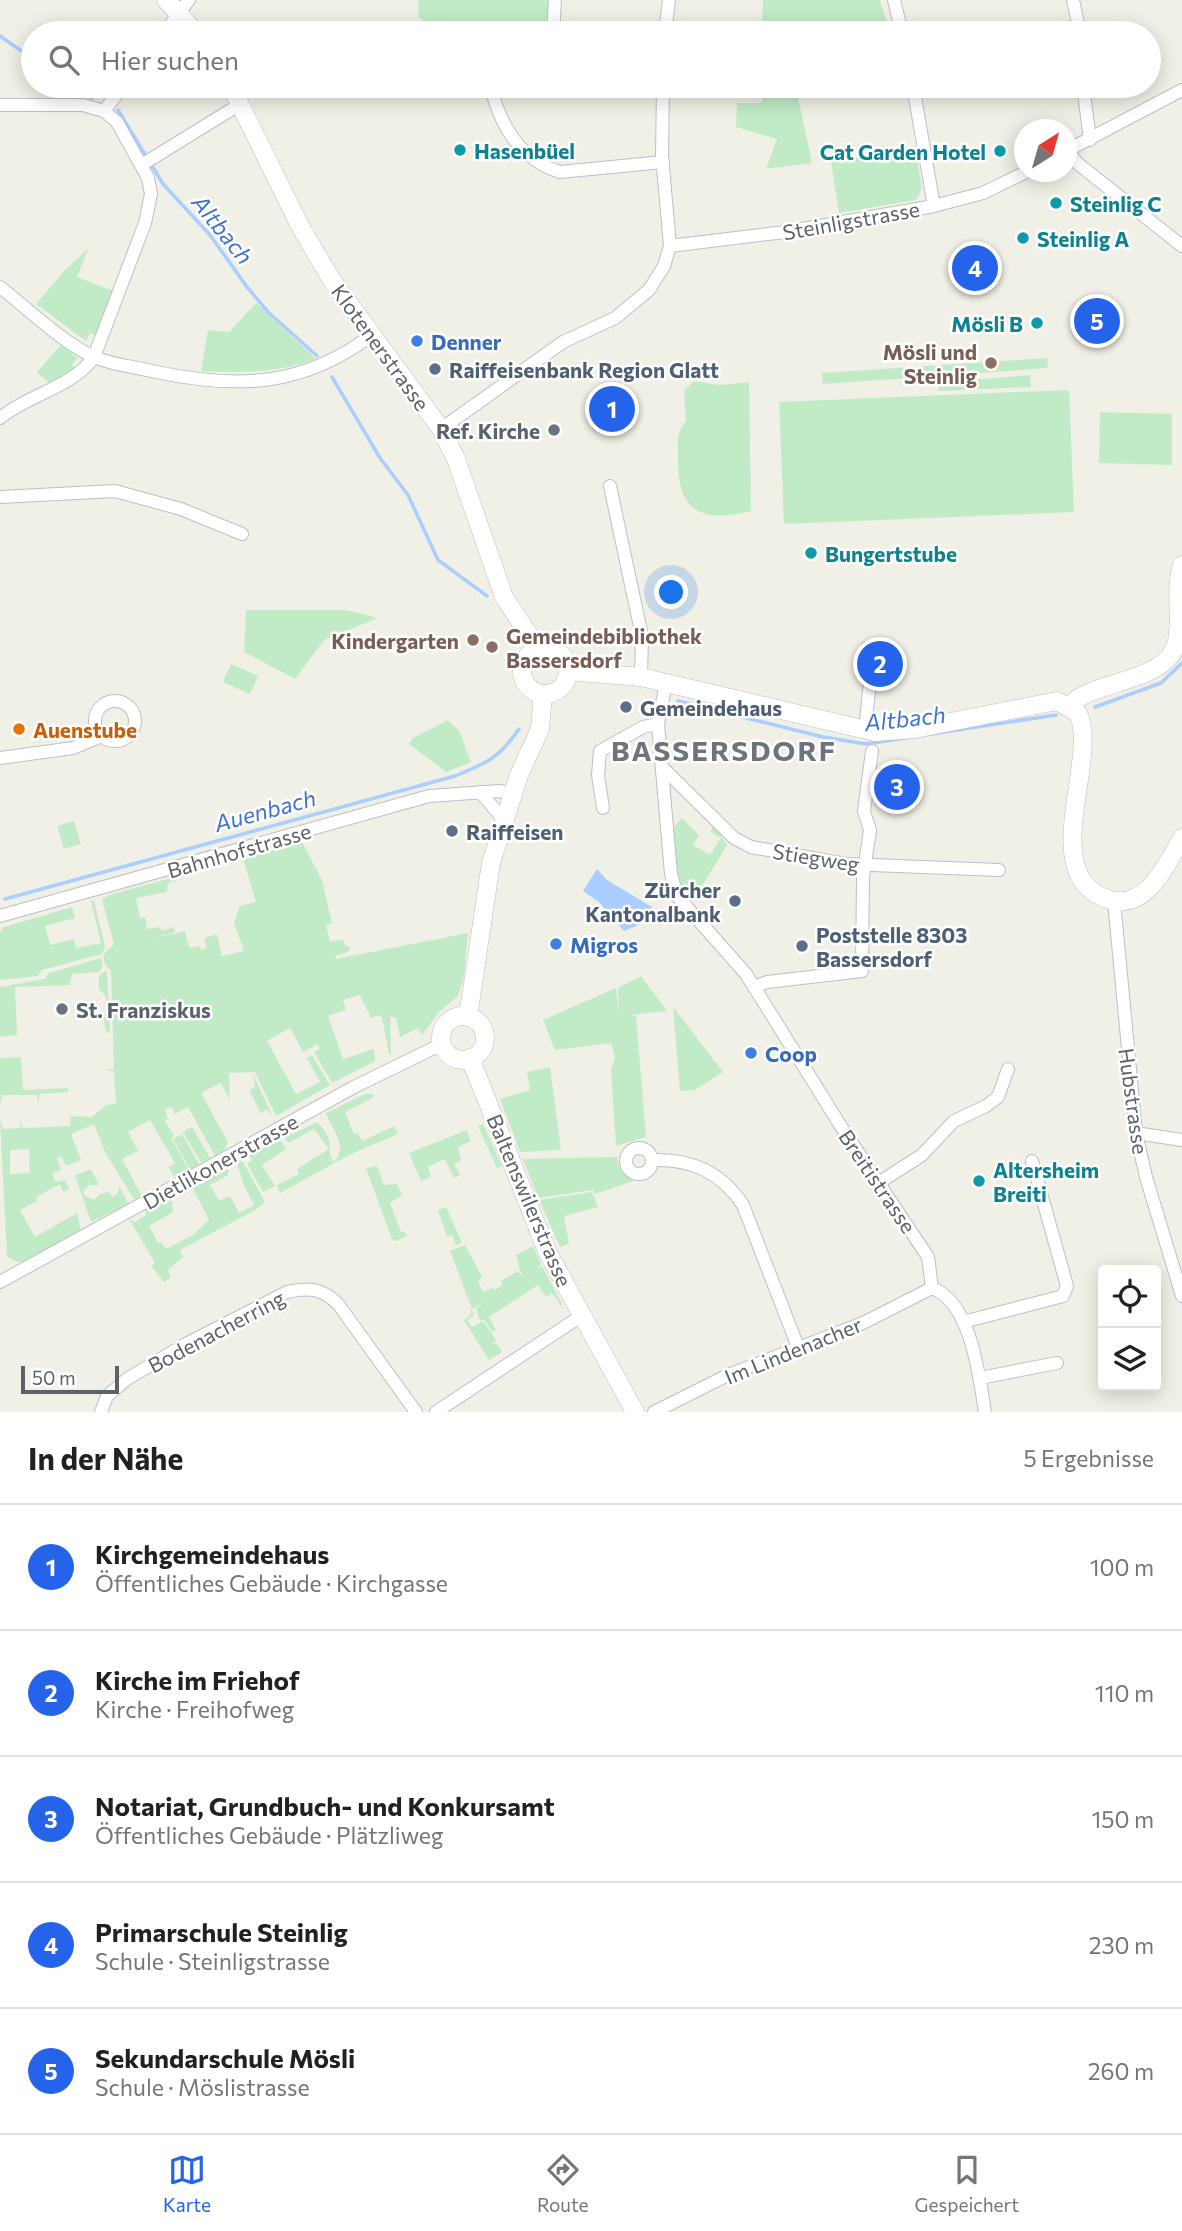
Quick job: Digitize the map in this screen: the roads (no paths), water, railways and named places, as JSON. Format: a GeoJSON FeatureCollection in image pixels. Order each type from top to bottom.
{"type":"FeatureCollection","features":[{"type":"Feature","properties":{"kind":"main road"},"geometry":{"type":"LineString","coordinates":[[166,0],[184,7]]}},
{"type":"Feature","properties":{"kind":"main road","name":"Klotenerstrasse"},"geometry":{"type":"LineString","coordinates":[[239,98],[300,226],[331,279],[441,429],[456,459],[503,597],[538,649]]}},
{"type":"Feature","properties":{"kind":"main road"},"geometry":{"type":"LineString","coordinates":[[1070,705],[1084,693],[1123,682],[1164,660],[1173,651],[1180,632],[1176,598],[1182,565]]}},
{"type":"Feature","properties":{"kind":"main road"},"geometry":{"type":"LineString","coordinates":[[538,649],[559,652],[568,671],[559,690],[543,694],[531,689],[523,676],[524,663],[538,649]]}},
{"type":"Feature","properties":{"kind":"main road"},"geometry":{"type":"LineString","coordinates":[[568,671],[641,677],[865,730],[891,733],[1047,701],[1070,705],[1078,713],[1085,735],[1070,834],[1077,870],[1089,887],[1114,901],[1127,901],[1144,892],[1182,838]]}},
{"type":"Feature","properties":{"kind":"main road"},"geometry":{"type":"LineString","coordinates":[[468,1017],[487,884],[504,820],[540,729],[543,694]]}},
{"type":"Feature","properties":{"kind":"main road"},"geometry":{"type":"LineString","coordinates":[[468,1017],[480,1024],[484,1037],[481,1050],[470,1058],[453,1057],[442,1045],[442,1031],[449,1020],[468,1017]]}},
{"type":"Feature","properties":{"kind":"main road","name":"Baltenswilerstrasse"},"geometry":{"type":"LineString","coordinates":[[470,1058],[528,1206],[581,1316],[635,1412]]}},
{"type":"Feature","properties":{"kind":"street"},"geometry":{"type":"LineString","coordinates":[[554,21],[555,0]]}},
{"type":"Feature","properties":{"kind":"street"},"geometry":{"type":"LineString","coordinates":[[666,21],[668,0]]}},
{"type":"Feature","properties":{"kind":"street"},"geometry":{"type":"LineString","coordinates":[[894,0],[899,21]]}},
{"type":"Feature","properties":{"kind":"street"},"geometry":{"type":"LineString","coordinates":[[1073,0],[1077,21]]}},
{"type":"Feature","properties":{"kind":"street"},"geometry":{"type":"LineString","coordinates":[[173,21],[184,7]]}},
{"type":"Feature","properties":{"kind":"street"},"geometry":{"type":"LineString","coordinates":[[1077,146],[1182,90]]}},
{"type":"Feature","properties":{"kind":"street"},"geometry":{"type":"LineString","coordinates":[[104,111],[114,98]]}},
{"type":"Feature","properties":{"kind":"street"},"geometry":{"type":"LineString","coordinates":[[494,98],[508,133],[546,167],[560,172],[663,162]]}},
{"type":"Feature","properties":{"kind":"street"},"geometry":{"type":"LineString","coordinates":[[441,429],[563,342],[615,318],[633,306],[649,290],[664,266],[670,246],[663,162],[663,98]]}},
{"type":"Feature","properties":{"kind":"street"},"geometry":{"type":"LineString","coordinates":[[915,98],[934,206]]}},
{"type":"Feature","properties":{"kind":"street"},"geometry":{"type":"LineString","coordinates":[[1085,98],[1090,140]]}},
{"type":"Feature","properties":{"kind":"street"},"geometry":{"type":"LineString","coordinates":[[148,161],[242,103]]}},
{"type":"Feature","properties":{"kind":"street"},"geometry":{"type":"LineString","coordinates":[[0,104],[83,105],[104,111],[117,122],[148,161],[151,194],[145,223],[94,357],[82,374],[17,404],[0,418]]}},
{"type":"Feature","properties":{"kind":"street"},"geometry":{"type":"LineString","coordinates":[[1077,163],[1182,246]]}},
{"type":"Feature","properties":{"kind":"street","name":"Steinligstrasse"},"geometry":{"type":"LineString","coordinates":[[670,246],[785,232],[934,206],[983,192],[1014,178]]}},
{"type":"Feature","properties":{"kind":"street"},"geometry":{"type":"LineString","coordinates":[[0,287],[94,357],[203,380],[265,381],[296,375],[327,364],[373,334]]}},
{"type":"Feature","properties":{"kind":"street"},"geometry":{"type":"LineString","coordinates":[[610,486],[642,636],[641,677]]}},
{"type":"Feature","properties":{"kind":"street"},"geometry":{"type":"LineString","coordinates":[[0,497],[115,491],[181,509],[242,534]]}},
{"type":"Feature","properties":{"kind":"street"},"geometry":{"type":"LineString","coordinates":[[865,730],[870,681],[867,648]]}},
{"type":"Feature","properties":{"kind":"street"},"geometry":{"type":"LineString","coordinates":[[664,769],[658,724],[666,683]]}},
{"type":"Feature","properties":{"kind":"street"},"geometry":{"type":"LineString","coordinates":[[603,808],[598,775],[600,751],[643,727],[658,724]]}},
{"type":"Feature","properties":{"kind":"street"},"geometry":{"type":"LineString","coordinates":[[0,758],[73,748],[102,736]]}},
{"type":"Feature","properties":{"kind":"street"},"geometry":{"type":"LineString","coordinates":[[754,987],[766,982],[862,971],[870,830],[864,811],[873,751]]}},
{"type":"Feature","properties":{"kind":"street","name":"Stiegweg"},"geometry":{"type":"LineString","coordinates":[[664,769],[734,838],[751,847],[866,865],[999,870]]}},
{"type":"Feature","properties":{"kind":"street","name":"Breitistrasse"},"geometry":{"type":"LineString","coordinates":[[664,769],[670,874],[677,896],[754,987],[842,1128],[928,1257],[932,1288]]}},
{"type":"Feature","properties":{"kind":"street"},"geometry":{"type":"LineString","coordinates":[[480,792],[504,820]]}},
{"type":"Feature","properties":{"kind":"street","name":"Bahnhofstrasse"},"geometry":{"type":"LineString","coordinates":[[0,916],[413,800],[480,792],[513,795]]}},
{"type":"Feature","properties":{"kind":"street","name":"Hubstrasse"},"geometry":{"type":"LineString","coordinates":[[1114,901],[1136,1133],[1146,1177],[1182,1296]]}},
{"type":"Feature","properties":{"kind":"street","name":"Dietlikonerstrasse"},"geometry":{"type":"LineString","coordinates":[[0,1282],[354,1087],[442,1045]]}},
{"type":"Feature","properties":{"kind":"street"},"geometry":{"type":"LineString","coordinates":[[880,1182],[922,1155],[954,1121],[986,1106],[998,1097],[1008,1069]]}},
{"type":"Feature","properties":{"kind":"street"},"geometry":{"type":"LineString","coordinates":[[1136,1133],[1182,1140]]}},
{"type":"Feature","properties":{"kind":"street"},"geometry":{"type":"LineString","coordinates":[[653,1160],[687,1162],[708,1170],[729,1185],[743,1205],[798,1347]]}},
{"type":"Feature","properties":{"kind":"street"},"geometry":{"type":"LineString","coordinates":[[963,1322],[1063,1296],[1067,1286],[1032,1161]]}},
{"type":"Feature","properties":{"kind":"street","name":"Bodenacherring"},"geometry":{"type":"LineString","coordinates":[[101,1412],[107,1396],[127,1379],[287,1292],[303,1288],[329,1294],[415,1412]]}},
{"type":"Feature","properties":{"kind":"street"},"geometry":{"type":"LineString","coordinates":[[932,1288],[948,1295],[963,1322],[980,1378],[985,1412]]}},
{"type":"Feature","properties":{"kind":"street","name":"Im Lindenacher"},"geometry":{"type":"LineString","coordinates":[[654,1412],[728,1375],[863,1323],[932,1288]]}},
{"type":"Feature","properties":{"kind":"street"},"geometry":{"type":"LineString","coordinates":[[436,1412],[581,1316]]}},
{"type":"Feature","properties":{"kind":"street"},"geometry":{"type":"LineString","coordinates":[[980,1378],[1057,1363]]}},
{"type":"Feature","properties":{"kind":"water"},"geometry":{"type":"Polygon","coordinates":[[[597,869],[607,880],[652,907],[646,922],[624,931],[599,902],[583,891],[597,869]]]}},
{"type":"Feature","properties":{"kind":"waterway","name":"Altbach"},"geometry":{"type":"LineString","coordinates":[[0,36],[21,51]]}},
{"type":"Feature","properties":{"kind":"waterway","name":"Altbach"},"geometry":{"type":"LineString","coordinates":[[118,110],[163,184],[210,235],[268,312],[317,356]]}},
{"type":"Feature","properties":{"kind":"waterway","name":"Altbach"},"geometry":{"type":"LineString","coordinates":[[332,377],[380,458],[408,495],[438,560],[487,596]]}},
{"type":"Feature","properties":{"kind":"waterway","name":"Altbach"},"geometry":{"type":"LineString","coordinates":[[1095,707],[1161,683],[1182,663]]}},
{"type":"Feature","properties":{"kind":"waterway","name":"Altbach"},"geometry":{"type":"LineString","coordinates":[[678,701],[823,737],[866,744],[1056,715]]}},
{"type":"Feature","properties":{"kind":"waterway","name":"Auenbach"},"geometry":{"type":"LineString","coordinates":[[5,899],[455,776],[492,758],[519,729]]}},
{"type":"Feature","properties":{"kind":"place","name":"Hasenbüel"},"geometry":{"type":"Point","coordinates":[460,150]}},
{"type":"Feature","properties":{"kind":"place","name":"Cat Garden Hotel"},"geometry":{"type":"Point","coordinates":[1000,151]}},
{"type":"Feature","properties":{"kind":"place","name":"Steinlig C"},"geometry":{"type":"Point","coordinates":[1056,203]}},
{"type":"Feature","properties":{"kind":"place","name":"Steinlig A"},"geometry":{"type":"Point","coordinates":[1023,238]}},
{"type":"Feature","properties":{"kind":"place","name":"Primarschule Steinlig"},"geometry":{"type":"Point","coordinates":[975,268]}},
{"type":"Feature","properties":{"kind":"place","name":"Sekundarschule Mösli"},"geometry":{"type":"Point","coordinates":[1097,321]}},
{"type":"Feature","properties":{"kind":"place","name":"Mösli B"},"geometry":{"type":"Point","coordinates":[1037,323]}},
{"type":"Feature","properties":{"kind":"place","name":"Denner"},"geometry":{"type":"Point","coordinates":[417,341]}},
{"type":"Feature","properties":{"kind":"place","name":"Mösli und Steinlig"},"geometry":{"type":"Point","coordinates":[991,363]}},
{"type":"Feature","properties":{"kind":"place","name":"Raiffeisenbank Region Glatt"},"geometry":{"type":"Point","coordinates":[435,369]}},
{"type":"Feature","properties":{"kind":"place","name":"Kirchgemeindehaus"},"geometry":{"type":"Point","coordinates":[612,409]}},
{"type":"Feature","properties":{"kind":"place","name":"Ref. Kirche"},"geometry":{"type":"Point","coordinates":[554,430]}},
{"type":"Feature","properties":{"kind":"place","name":"Bungertstube"},"geometry":{"type":"Point","coordinates":[811,553]}},
{"type":"Feature","properties":{"kind":"place","name":"Kindergarten"},"geometry":{"type":"Point","coordinates":[473,640]}},
{"type":"Feature","properties":{"kind":"place","name":"Gemeindebibliothek Bassersdorf"},"geometry":{"type":"Point","coordinates":[492,647]}},
{"type":"Feature","properties":{"kind":"place","name":"Kirche im Friehof"},"geometry":{"type":"Point","coordinates":[880,664]}},
{"type":"Feature","properties":{"kind":"place","name":"Gemeindehaus"},"geometry":{"type":"Point","coordinates":[626,707]}},
{"type":"Feature","properties":{"kind":"place","name":"Auenstube"},"geometry":{"type":"Point","coordinates":[19,729]}},
{"type":"Feature","properties":{"kind":"place","name":"Notariat, Grundbuch- und Konkursamt"},"geometry":{"type":"Point","coordinates":[897,787]}},
{"type":"Feature","properties":{"kind":"place","name":"Raiffeisen"},"geometry":{"type":"Point","coordinates":[452,831]}},
{"type":"Feature","properties":{"kind":"place","name":"Zürcher Kantonalbank"},"geometry":{"type":"Point","coordinates":[735,901]}},
{"type":"Feature","properties":{"kind":"place","name":"Migros"},"geometry":{"type":"Point","coordinates":[556,944]}},
{"type":"Feature","properties":{"kind":"place","name":"Poststelle 8303 Bassersdorf"},"geometry":{"type":"Point","coordinates":[802,946]}},
{"type":"Feature","properties":{"kind":"place","name":"St. Franziskus"},"geometry":{"type":"Point","coordinates":[62,1009]}},
{"type":"Feature","properties":{"kind":"place","name":"Coop"},"geometry":{"type":"Point","coordinates":[751,1053]}},
{"type":"Feature","properties":{"kind":"place","name":"Altersheim Breiti"},"geometry":{"type":"Point","coordinates":[979,1181]}},
{"type":"Feature","properties":{"kind":"district","name":"BASSERSDORF"},"geometry":{"type":"Point","coordinates":[724,750]}}]}
